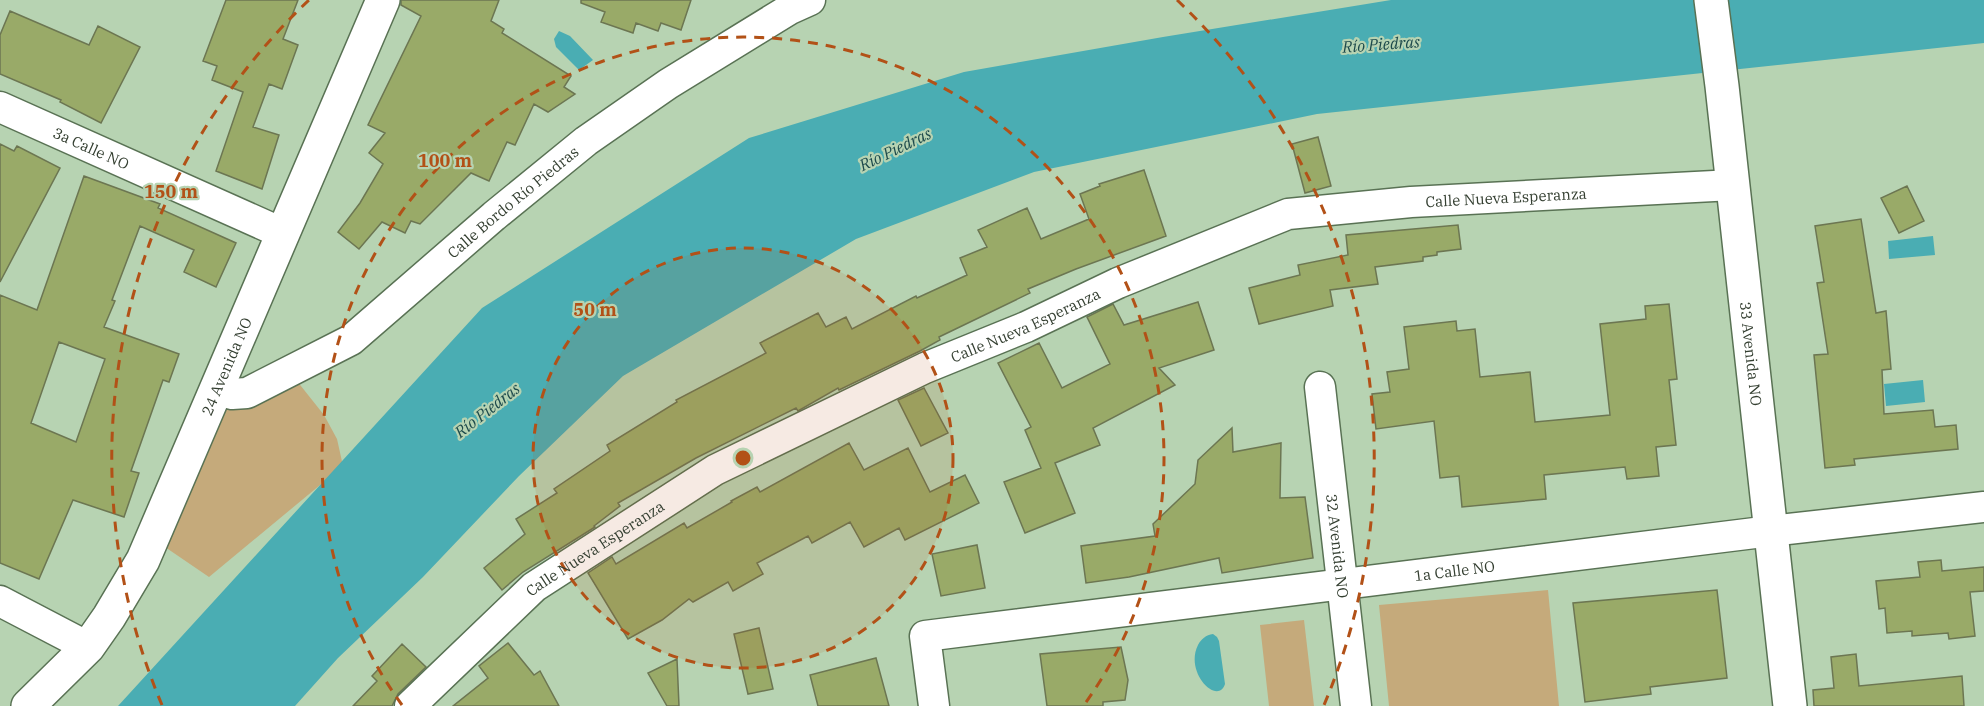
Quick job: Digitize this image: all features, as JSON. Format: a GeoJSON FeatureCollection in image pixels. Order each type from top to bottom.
{"type":"FeatureCollection","features":[{"type":"Feature","properties":{"kind":"street","name":"24 Avenida NO"},"geometry":{"type":"LineString","coordinates":[[28,706],[88,647],[143,560],[382,0]]}},
{"type":"Feature","properties":{"kind":"street","name":"Calle Bordo Río Piedras"},"geometry":{"type":"LineString","coordinates":[[217,390],[231,394],[247,393],[351,340],[494,216],[586,141],[668,84],[790,9],[810,0]]}},
{"type":"Feature","properties":{"kind":"street","name":"33 Avenida NO"},"geometry":{"type":"LineString","coordinates":[[1711,0],[1790,706]]}},
{"type":"Feature","properties":{"kind":"street","name":"3a Calle NO"},"geometry":{"type":"LineString","coordinates":[[0,107],[282,233]]}},
{"type":"Feature","properties":{"kind":"street","name":"Calle Nueva Esperanza"},"geometry":{"type":"LineString","coordinates":[[410,706],[534,587],[715,470],[925,368],[1026,327],[1118,283],[1288,214],[1412,202],[1733,185]]}},
{"type":"Feature","properties":{"kind":"street","name":"32 Avenida NO"},"geometry":{"type":"LineString","coordinates":[[1320,387],[1356,706]]}},
{"type":"Feature","properties":{"kind":"street","name":"1a Calle NO"},"geometry":{"type":"LineString","coordinates":[[934,706],[926,636],[1342,583],[1984,507]]}},
{"type":"Feature","properties":{"kind":"street"},"geometry":{"type":"LineString","coordinates":[[0,601],[88,647]]}},
{"type":"Feature","properties":{"kind":"shaded area"},"geometry":{"type":"Polygon","coordinates":[[[293,376],[324,415],[337,439],[343,466],[209,577],[165,547],[230,402],[293,376]]]}},
{"type":"Feature","properties":{"kind":"shaded area"},"geometry":{"type":"Polygon","coordinates":[[[1548,590],[1559,706],[1389,706],[1379,605],[1548,590]]]}},
{"type":"Feature","properties":{"kind":"shaded area"},"geometry":{"type":"Polygon","coordinates":[[[1304,620],[1314,706],[1269,706],[1260,625],[1304,620]]]}},
{"type":"Feature","properties":{"kind":"water","name":"Río Piedras"},"geometry":{"type":"Polygon","coordinates":[[[1391,0],[1984,0],[1984,43],[1317,114],[1034,172],[856,239],[623,376],[519,476],[423,577],[338,658],[295,706],[118,706],[482,308],[749,138],[964,72],[1391,0]]]}},
{"type":"Feature","properties":{"kind":"water"},"geometry":{"type":"Polygon","coordinates":[[[559,31],[570,36],[593,60],[579,70],[556,47],[554,39],[559,31]]]}},
{"type":"Feature","properties":{"kind":"water"},"geometry":{"type":"Polygon","coordinates":[[[1933,236],[1935,255],[1889,259],[1888,241],[1933,236]]]}},
{"type":"Feature","properties":{"kind":"water"},"geometry":{"type":"Polygon","coordinates":[[[1923,380],[1925,402],[1886,406],[1884,384],[1923,380]]]}},
{"type":"Feature","properties":{"kind":"water"},"geometry":{"type":"Polygon","coordinates":[[[1213,634],[1219,641],[1225,684],[1221,690],[1216,691],[1204,683],[1195,666],[1198,645],[1208,635],[1213,634]]]}},
{"type":"Feature","properties":{"kind":"building"},"geometry":{"type":"Polygon","coordinates":[[[226,0],[298,0],[283,39],[298,45],[282,89],[269,84],[253,127],[279,135],[262,189],[216,171],[243,92],[212,80],[217,66],[203,61],[226,0]]]}},
{"type":"Feature","properties":{"kind":"building"},"geometry":{"type":"Polygon","coordinates":[[[401,0],[499,0],[491,21],[504,29],[502,33],[571,76],[564,87],[575,94],[548,112],[534,104],[515,145],[507,142],[489,181],[471,173],[420,224],[411,221],[405,233],[382,222],[359,249],[338,232],[360,203],[383,164],[369,153],[385,133],[368,125],[421,16],[401,5],[401,0]]]}},
{"type":"Feature","properties":{"kind":"building"},"geometry":{"type":"Polygon","coordinates":[[[581,0],[691,0],[681,30],[661,23],[658,31],[636,23],[633,33],[601,22],[605,12],[581,3],[581,0]]]}},
{"type":"Feature","properties":{"kind":"building"},"geometry":{"type":"Polygon","coordinates":[[[10,11],[89,45],[98,26],[140,47],[101,123],[60,102],[61,100],[0,74],[0,35],[10,11]]]}},
{"type":"Feature","properties":{"kind":"building"},"geometry":{"type":"Polygon","coordinates":[[[1318,137],[1331,186],[1305,193],[1292,144],[1318,137]]]}},
{"type":"Feature","properties":{"kind":"building"},"geometry":{"type":"Polygon","coordinates":[[[0,144],[14,151],[17,146],[60,168],[0,282],[0,144]]]}},
{"type":"Feature","properties":{"kind":"building"},"geometry":{"type":"Polygon","coordinates":[[[1144,170],[1166,236],[1028,289],[1030,293],[939,337],[940,340],[920,351],[839,390],[838,388],[798,411],[796,408],[696,458],[618,503],[620,506],[595,527],[523,572],[502,590],[484,568],[525,534],[516,519],[557,493],[554,489],[610,451],[607,445],[677,402],[676,400],[766,353],[760,343],[818,313],[826,327],[846,317],[852,329],[916,296],[917,298],[967,275],[960,258],[987,247],[978,230],[1027,208],[1041,239],[1089,219],[1080,194],[1100,186],[1099,184],[1144,170]]]}},
{"type":"Feature","properties":{"kind":"building"},"geometry":{"type":"Polygon","coordinates":[[[84,176],[160,204],[158,208],[236,243],[216,287],[184,272],[194,250],[140,226],[104,327],[179,354],[169,382],[163,380],[131,471],[139,473],[124,517],[73,500],[39,579],[0,563],[0,295],[37,310],[84,176]],[[59,342],[31,423],[76,442],[105,359],[59,342]]]}},
{"type":"Feature","properties":{"kind":"building"},"geometry":{"type":"Polygon","coordinates":[[[1907,186],[1924,221],[1899,233],[1881,198],[1907,186]]]}},
{"type":"Feature","properties":{"kind":"building"},"geometry":{"type":"Polygon","coordinates":[[[1861,219],[1876,313],[1886,311],[1891,369],[1882,370],[1884,414],[1933,410],[1935,427],[1956,425],[1958,449],[1854,459],[1855,465],[1825,468],[1814,355],[1828,354],[1817,283],[1824,282],[1815,226],[1861,219]]]}},
{"type":"Feature","properties":{"kind":"building"},"geometry":{"type":"Polygon","coordinates":[[[1458,225],[1461,249],[1437,252],[1437,255],[1423,257],[1423,261],[1375,267],[1378,284],[1330,290],[1333,306],[1259,324],[1249,288],[1300,275],[1298,265],[1348,255],[1346,235],[1458,225]]]}},
{"type":"Feature","properties":{"kind":"building"},"geometry":{"type":"Polygon","coordinates":[[[1198,302],[1214,350],[1159,368],[1175,385],[1093,428],[1100,445],[1055,463],[1075,513],[1025,533],[1004,482],[1041,468],[1025,430],[1031,427],[998,363],[1039,343],[1062,388],[1110,364],[1087,317],[1113,304],[1124,325],[1198,302]]]}},
{"type":"Feature","properties":{"kind":"building"},"geometry":{"type":"Polygon","coordinates":[[[1669,304],[1677,379],[1669,380],[1676,445],[1656,447],[1659,476],[1627,479],[1625,467],[1544,475],[1546,499],[1462,507],[1459,476],[1440,478],[1434,421],[1376,429],[1372,394],[1390,392],[1387,372],[1409,369],[1404,327],[1456,321],[1457,331],[1475,329],[1480,377],[1530,372],[1535,422],[1610,415],[1600,324],[1646,319],[1645,306],[1669,304]]]}},
{"type":"Feature","properties":{"kind":"building"},"geometry":{"type":"Polygon","coordinates":[[[924,388],[948,433],[921,446],[898,400],[924,388]]]}},
{"type":"Feature","properties":{"kind":"building"},"geometry":{"type":"Polygon","coordinates":[[[1232,428],[1233,452],[1281,443],[1280,498],[1305,497],[1313,558],[1222,573],[1219,558],[1129,577],[1086,583],[1081,546],[1155,536],[1153,524],[1195,484],[1198,460],[1232,428]]]}},
{"type":"Feature","properties":{"kind":"building"},"geometry":{"type":"Polygon","coordinates":[[[849,443],[864,470],[908,448],[930,492],[965,475],[979,503],[905,540],[899,528],[864,547],[850,522],[812,543],[808,536],[757,563],[763,574],[733,591],[728,582],[693,602],[689,599],[662,620],[628,639],[588,573],[612,557],[616,564],[684,523],[687,528],[757,487],[760,492],[849,443]]]}},
{"type":"Feature","properties":{"kind":"building"},"geometry":{"type":"Polygon","coordinates":[[[977,545],[985,588],[941,596],[932,554],[977,545]]]}},
{"type":"Feature","properties":{"kind":"building"},"geometry":{"type":"Polygon","coordinates":[[[1941,560],[1942,571],[1984,567],[1984,591],[1970,592],[1975,636],[1949,639],[1948,633],[1912,636],[1912,631],[1887,633],[1885,608],[1879,609],[1876,581],[1920,577],[1918,562],[1941,560]]]}},
{"type":"Feature","properties":{"kind":"building"},"geometry":{"type":"Polygon","coordinates":[[[1717,590],[1727,678],[1650,687],[1651,694],[1585,702],[1573,603],[1717,590]]]}},
{"type":"Feature","properties":{"kind":"building"},"geometry":{"type":"Polygon","coordinates":[[[759,628],[773,689],[748,694],[734,634],[759,628]]]}},
{"type":"Feature","properties":{"kind":"building"},"geometry":{"type":"Polygon","coordinates":[[[508,643],[534,675],[540,671],[559,706],[453,706],[488,678],[479,666],[508,643]]]}},
{"type":"Feature","properties":{"kind":"building"},"geometry":{"type":"Polygon","coordinates":[[[402,644],[426,667],[398,694],[392,706],[353,706],[377,681],[372,676],[402,644]]]}},
{"type":"Feature","properties":{"kind":"building"},"geometry":{"type":"Polygon","coordinates":[[[1121,647],[1128,680],[1125,700],[1103,702],[1103,706],[1047,706],[1040,654],[1121,647]]]}},
{"type":"Feature","properties":{"kind":"building"},"geometry":{"type":"Polygon","coordinates":[[[1856,654],[1859,686],[1962,676],[1964,706],[1814,706],[1813,690],[1834,688],[1831,657],[1856,654]]]}},
{"type":"Feature","properties":{"kind":"building"},"geometry":{"type":"Polygon","coordinates":[[[876,658],[889,706],[818,706],[810,675],[876,658]]]}},
{"type":"Feature","properties":{"kind":"building"},"geometry":{"type":"Polygon","coordinates":[[[677,659],[679,706],[667,706],[648,673],[677,659]]]}}]}
